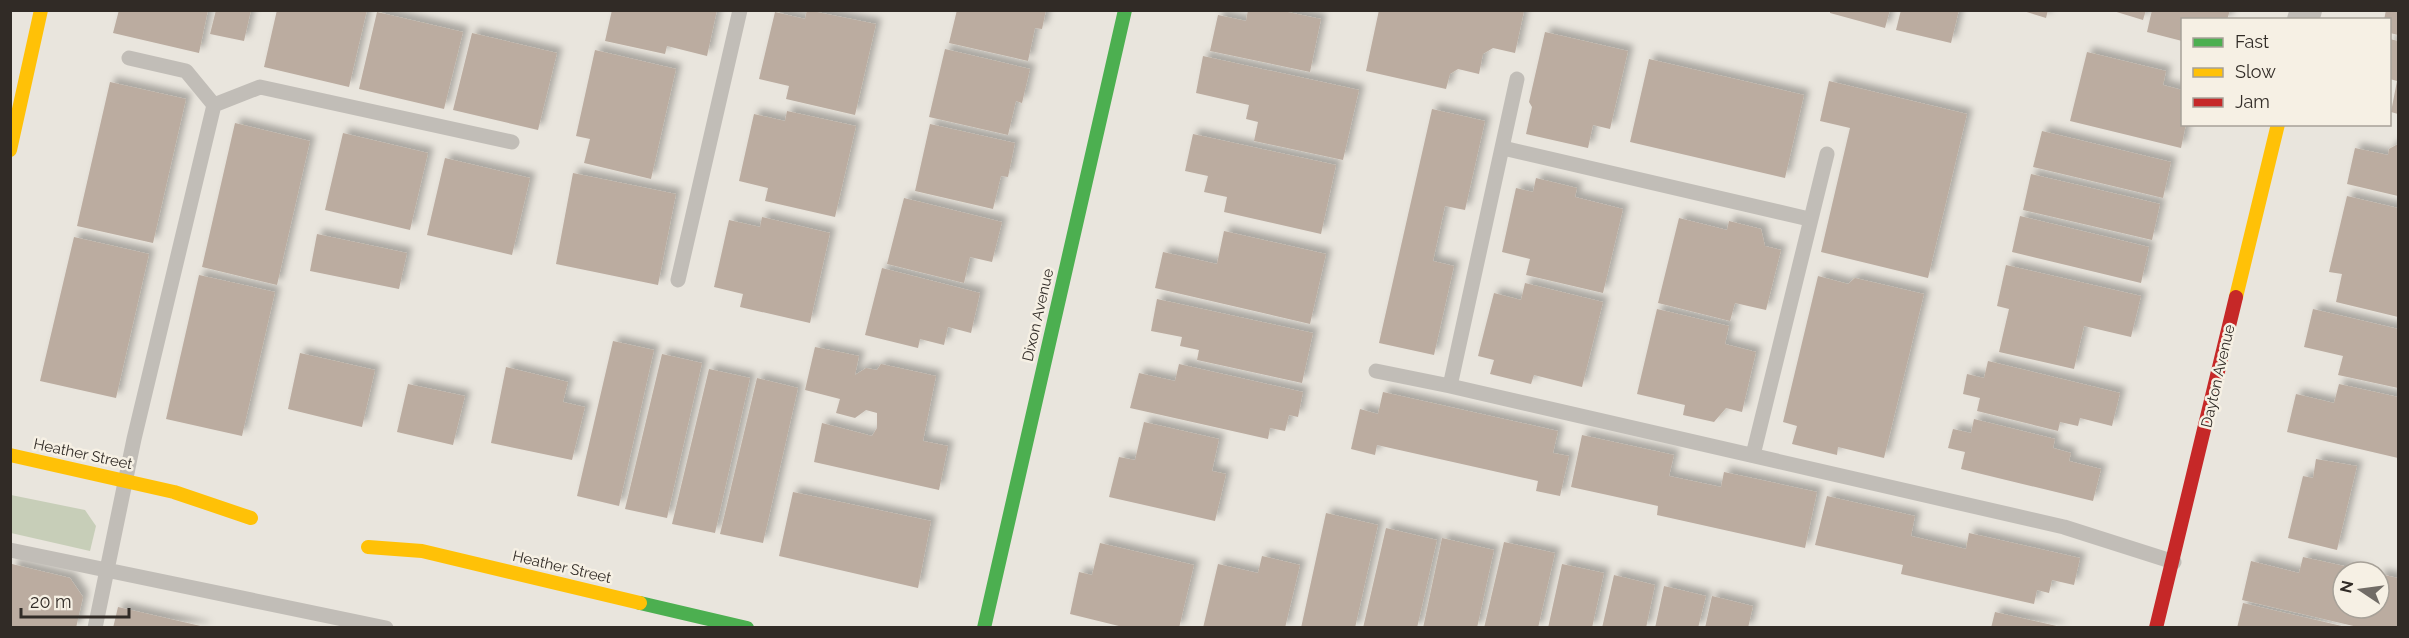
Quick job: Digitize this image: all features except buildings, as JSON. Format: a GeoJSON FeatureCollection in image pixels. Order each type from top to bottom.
{"type":"FeatureCollection","features":[{"type":"Feature","properties":{"kind":"street"},"geometry":{"type":"LineString","coordinates":[[10,150],[41,10]]}},
{"type":"Feature","properties":{"kind":"street","name":"Dixon Avenue"},"geometry":{"type":"LineString","coordinates":[[984,627],[1125,10]]}},
{"type":"Feature","properties":{"kind":"street","name":"Dayton Avenue"},"geometry":{"type":"LineString","coordinates":[[2156,627],[2174,562],[2278,126]]}},
{"type":"Feature","properties":{"kind":"street","name":"Heather Street"},"geometry":{"type":"LineString","coordinates":[[10,455],[126,480],[187,496],[251,518]]}},
{"type":"Feature","properties":{"kind":"street","name":"Heather Street"},"geometry":{"type":"LineString","coordinates":[[368,547],[422,551],[747,627]]}},
{"type":"Feature","properties":{"kind":"lane"},"geometry":{"type":"LineString","coordinates":[[678,280],[740,10]]}},
{"type":"Feature","properties":{"kind":"lane"},"geometry":{"type":"LineString","coordinates":[[129,58],[186,71],[214,105]]}},
{"type":"Feature","properties":{"kind":"lane"},"geometry":{"type":"LineString","coordinates":[[1450,386],[1517,79]]}},
{"type":"Feature","properties":{"kind":"lane"},"geometry":{"type":"LineString","coordinates":[[214,105],[260,87],[512,142]]}},
{"type":"Feature","properties":{"kind":"lane"},"geometry":{"type":"LineString","coordinates":[[94,627],[214,105]]}},
{"type":"Feature","properties":{"kind":"lane"},"geometry":{"type":"LineString","coordinates":[[1503,148],[1809,219]]}},
{"type":"Feature","properties":{"kind":"lane"},"geometry":{"type":"LineString","coordinates":[[1753,455],[1809,219],[1827,154]]}},
{"type":"Feature","properties":{"kind":"lane"},"geometry":{"type":"LineString","coordinates":[[1376,371],[2064,527],[2174,562]]}},
{"type":"Feature","properties":{"kind":"lane"},"geometry":{"type":"LineString","coordinates":[[10,550],[386,627]]}},
{"type":"Feature","properties":{"kind":"green space"},"geometry":{"type":"Polygon","coordinates":[[[11,495],[85,510],[96,526],[90,551],[11,533],[11,495]]]}},
{"type":"Feature","properties":{"kind":"traffic: fast"},"geometry":{"type":"LineString","coordinates":[[984,628],[1125,10]]}},
{"type":"Feature","properties":{"kind":"traffic: fast"},"geometry":{"type":"LineString","coordinates":[[640,603],[747,628]]}},
{"type":"Feature","properties":{"kind":"traffic: slow"},"geometry":{"type":"LineString","coordinates":[[10,150],[41,10]]}},
{"type":"Feature","properties":{"kind":"traffic: slow"},"geometry":{"type":"LineString","coordinates":[[2236,297],[2278,126]]}},
{"type":"Feature","properties":{"kind":"traffic: slow"},"geometry":{"type":"LineString","coordinates":[[10,455],[174,492],[251,518]]}},
{"type":"Feature","properties":{"kind":"traffic: slow"},"geometry":{"type":"LineString","coordinates":[[368,547],[422,551],[640,603]]}},
{"type":"Feature","properties":{"kind":"traffic: jam"},"geometry":{"type":"LineString","coordinates":[[2156,628],[2236,297]]}}]}
